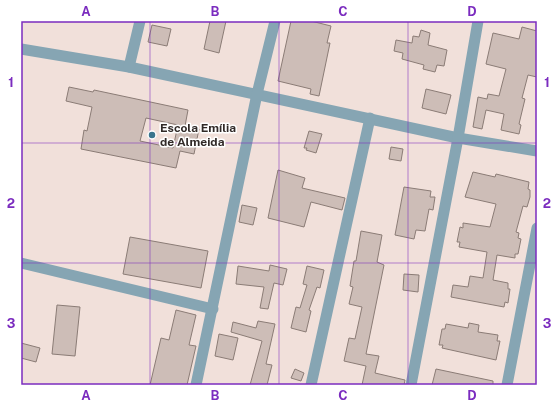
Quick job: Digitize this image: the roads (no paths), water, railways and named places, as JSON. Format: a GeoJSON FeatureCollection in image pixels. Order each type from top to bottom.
{"type":"FeatureCollection","features":[{"type":"Feature","properties":{"kind":"street"},"geometry":{"type":"LineString","coordinates":[[129,67],[140,21]]}},
{"type":"Feature","properties":{"kind":"street"},"geometry":{"type":"LineString","coordinates":[[196,385],[257,94],[275,21]]}},
{"type":"Feature","properties":{"kind":"street"},"geometry":{"type":"LineString","coordinates":[[411,385],[458,138],[478,21]]}},
{"type":"Feature","properties":{"kind":"street"},"geometry":{"type":"LineString","coordinates":[[21,49],[129,67],[458,138],[537,150]]}},
{"type":"Feature","properties":{"kind":"street"},"geometry":{"type":"LineString","coordinates":[[311,385],[370,118]]}},
{"type":"Feature","properties":{"kind":"street"},"geometry":{"type":"LineString","coordinates":[[507,385],[537,228]]}},
{"type":"Feature","properties":{"kind":"street"},"geometry":{"type":"LineString","coordinates":[[21,264],[213,309]]}},
{"type":"Feature","properties":{"kind":"place","name":"Escola Emília de Almeida"},"geometry":{"type":"Point","coordinates":[152,135]}}]}
